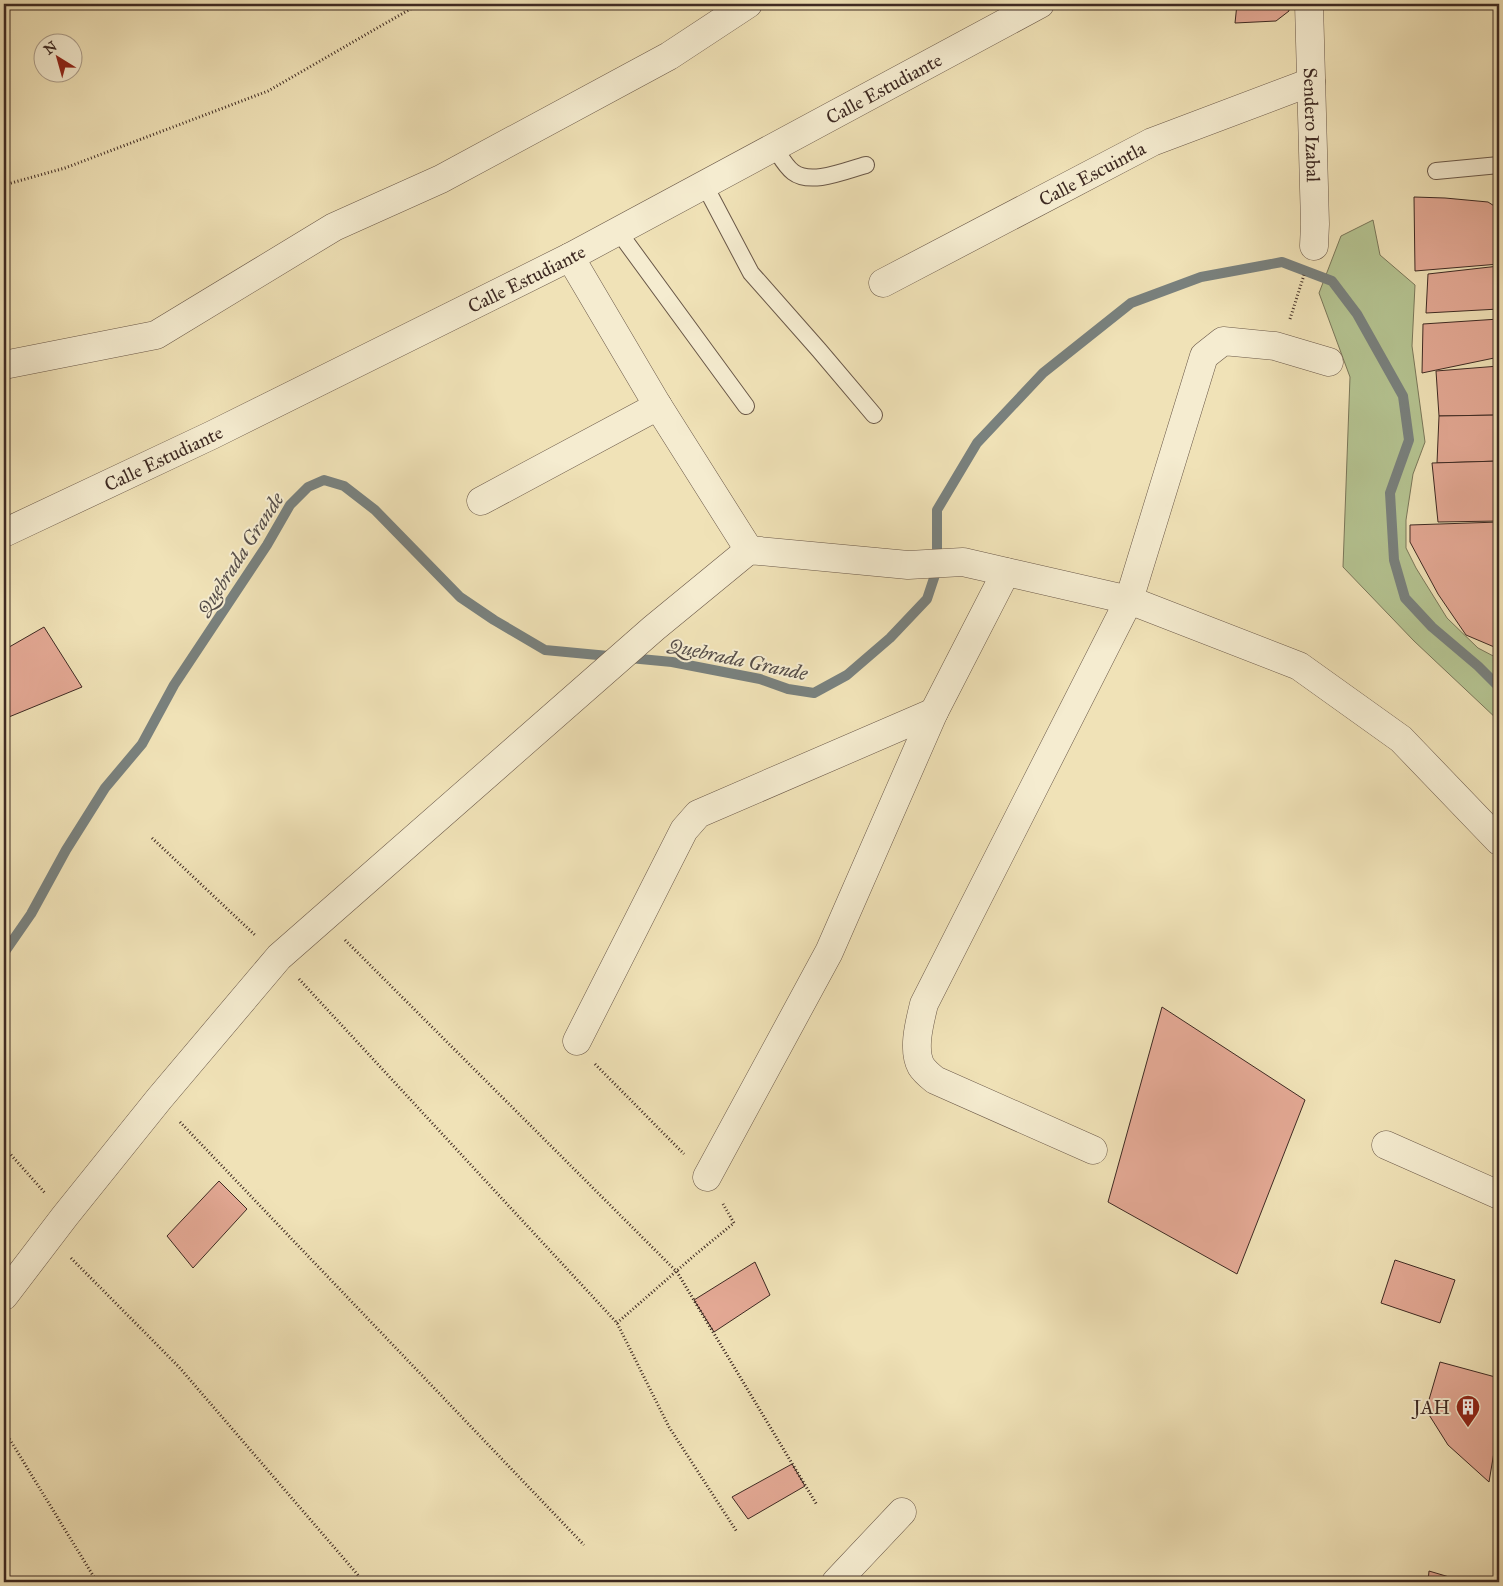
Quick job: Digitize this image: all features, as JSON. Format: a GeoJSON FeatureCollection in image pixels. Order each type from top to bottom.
{"type":"FeatureCollection","features":[{"type":"Feature","properties":{"kind":"street"},"geometry":{"type":"LineString","coordinates":[[4,365],[156,335],[334,227],[441,179],[669,56],[748,4]]}},
{"type":"Feature","properties":{"kind":"street","name":"Calle Estudiante"},"geometry":{"type":"LineString","coordinates":[[4,533],[212,435],[570,256],[1040,4]]}},
{"type":"Feature","properties":{"kind":"street","name":"Sendero Izabal"},"geometry":{"type":"LineString","coordinates":[[1309,4],[1314,246]]}},
{"type":"Feature","properties":{"kind":"street","name":"Calle Escuintla"},"geometry":{"type":"LineString","coordinates":[[882,283],[1152,142],[1311,82]]}},
{"type":"Feature","properties":{"kind":"street"},"geometry":{"type":"LineString","coordinates":[[570,256],[658,406],[749,550]]}},
{"type":"Feature","properties":{"kind":"street"},"geometry":{"type":"LineString","coordinates":[[1093,1150],[934,1080],[921,1066],[917,1047],[918,1028],[924,1004],[1129,600],[1204,356],[1223,341],[1275,346],[1329,362]]}},
{"type":"Feature","properties":{"kind":"street"},"geometry":{"type":"LineString","coordinates":[[481,501],[658,406]]}},
{"type":"Feature","properties":{"kind":"street"},"geometry":{"type":"LineString","coordinates":[[4,1296],[57,1226],[159,1099],[279,957],[654,628],[749,550],[908,565],[963,562],[1129,600],[1299,666],[1401,739],[1499,842]]}},
{"type":"Feature","properties":{"kind":"street"},"geometry":{"type":"LineString","coordinates":[[708,1177],[829,952],[934,712],[1006,572]]}},
{"type":"Feature","properties":{"kind":"street"},"geometry":{"type":"LineString","coordinates":[[577,1041],[684,830],[698,814],[934,712]]}},
{"type":"Feature","properties":{"kind":"street"},"geometry":{"type":"LineString","coordinates":[[1386,1145],[1499,1195]]}},
{"type":"Feature","properties":{"kind":"street"},"geometry":{"type":"LineString","coordinates":[[836,1582],[902,1512]]}},
{"type":"Feature","properties":{"kind":"lane"},"geometry":{"type":"LineString","coordinates":[[774,147],[792,172],[801,176],[822,177],[866,165]]}},
{"type":"Feature","properties":{"kind":"lane"},"geometry":{"type":"LineString","coordinates":[[1436,171],[1499,165]]}},
{"type":"Feature","properties":{"kind":"lane"},"geometry":{"type":"LineString","coordinates":[[704,184],[751,273],[874,415]]}},
{"type":"Feature","properties":{"kind":"lane"},"geometry":{"type":"LineString","coordinates":[[618,231],[746,406]]}},
{"type":"Feature","properties":{"kind":"path"},"geometry":{"type":"LineString","coordinates":[[4,185],[65,168],[268,92],[419,4]]}},
{"type":"Feature","properties":{"kind":"path"},"geometry":{"type":"LineString","coordinates":[[1290,320],[1314,246]]}},
{"type":"Feature","properties":{"kind":"path"},"geometry":{"type":"LineString","coordinates":[[152,838],[279,957],[617,1323],[669,1427],[737,1532]]}},
{"type":"Feature","properties":{"kind":"path"},"geometry":{"type":"LineString","coordinates":[[323,919],[677,1272],[817,1505]]}},
{"type":"Feature","properties":{"kind":"path"},"geometry":{"type":"LineString","coordinates":[[577,1041],[585,1054],[708,1177],[734,1223],[617,1323]]}},
{"type":"Feature","properties":{"kind":"path"},"geometry":{"type":"LineString","coordinates":[[159,1099],[584,1545]]}},
{"type":"Feature","properties":{"kind":"path"},"geometry":{"type":"LineString","coordinates":[[4,1147],[57,1226],[364,1582]]}},
{"type":"Feature","properties":{"kind":"path"},"geometry":{"type":"LineString","coordinates":[[4,1430],[97,1582]]}},
{"type":"Feature","properties":{"kind":"green space"},"geometry":{"type":"Polygon","coordinates":[[[1373,220],[1380,255],[1415,285],[1412,346],[1425,442],[1413,474],[1406,520],[1406,548],[1447,618],[1478,648],[1499,659],[1499,721],[1414,641],[1343,567],[1350,377],[1319,293],[1341,236],[1373,220]]]}},
{"type":"Feature","properties":{"kind":"building"},"geometry":{"type":"Polygon","coordinates":[[[1237,4],[1288,4],[1289,11],[1276,21],[1235,23],[1237,4]]]}},
{"type":"Feature","properties":{"kind":"building"},"geometry":{"type":"Polygon","coordinates":[[[1414,197],[1488,202],[1499,209],[1499,264],[1415,271],[1414,197]]]}},
{"type":"Feature","properties":{"kind":"building"},"geometry":{"type":"Polygon","coordinates":[[[1499,266],[1499,309],[1426,313],[1428,274],[1499,266]]]}},
{"type":"Feature","properties":{"kind":"building"},"geometry":{"type":"Polygon","coordinates":[[[1499,319],[1499,357],[1422,373],[1423,324],[1499,319]]]}},
{"type":"Feature","properties":{"kind":"building"},"geometry":{"type":"Polygon","coordinates":[[[1499,366],[1499,415],[1439,416],[1436,371],[1499,366]]]}},
{"type":"Feature","properties":{"kind":"building"},"geometry":{"type":"Polygon","coordinates":[[[1499,415],[1499,461],[1437,463],[1439,416],[1499,415]]]}},
{"type":"Feature","properties":{"kind":"building"},"geometry":{"type":"Polygon","coordinates":[[[1499,461],[1499,521],[1438,522],[1432,463],[1499,461]]]}},
{"type":"Feature","properties":{"kind":"building"},"geometry":{"type":"Polygon","coordinates":[[[1499,522],[1499,649],[1466,635],[1438,594],[1410,542],[1410,525],[1499,522]]]}},
{"type":"Feature","properties":{"kind":"building"},"geometry":{"type":"Polygon","coordinates":[[[44,627],[82,687],[4,719],[4,650],[44,627]]]}},
{"type":"Feature","properties":{"kind":"building"},"geometry":{"type":"Polygon","coordinates":[[[1162,1007],[1305,1100],[1237,1274],[1108,1202],[1162,1007]]]}},
{"type":"Feature","properties":{"kind":"building"},"geometry":{"type":"Polygon","coordinates":[[[219,1181],[247,1209],[193,1268],[167,1236],[219,1181]]]}},
{"type":"Feature","properties":{"kind":"building"},"geometry":{"type":"Polygon","coordinates":[[[1395,1260],[1455,1280],[1440,1323],[1381,1303],[1395,1260]]]}},
{"type":"Feature","properties":{"kind":"building"},"geometry":{"type":"Polygon","coordinates":[[[755,1262],[770,1295],[714,1332],[694,1300],[755,1262]]]}},
{"type":"Feature","properties":{"kind":"building","name":"JAH"},"geometry":{"type":"Polygon","coordinates":[[[1440,1362],[1499,1378],[1499,1446],[1495,1446],[1489,1482],[1448,1445],[1426,1410],[1440,1362]]]}},
{"type":"Feature","properties":{"kind":"building"},"geometry":{"type":"Polygon","coordinates":[[[792,1464],[805,1486],[748,1519],[732,1497],[792,1464]]]}},
{"type":"Feature","properties":{"kind":"building"},"geometry":{"type":"Polygon","coordinates":[[[1429,1571],[1466,1582],[1428,1582],[1429,1571]]]}},
{"type":"Feature","properties":{"kind":"waterway","name":"Quebrada Grande"},"geometry":{"type":"LineString","coordinates":[[4,953],[31,914],[66,850],[105,788],[142,744],[174,685],[267,545],[290,505],[308,487],[324,480],[344,486],[375,510],[460,597],[494,620],[545,650],[672,662],[760,679],[788,689],[814,693],[847,675],[890,638],[927,599],[937,569],[937,510],[977,443],[1043,373],[1131,303],[1201,277],[1282,262],[1332,281],[1357,314],[1403,396],[1409,440],[1390,493],[1394,560],[1405,598],[1432,627],[1478,666],[1499,687]]}},
{"type":"Feature","properties":{"kind":"place","name":"JAH"},"geometry":{"type":"Point","coordinates":[1468,1428]}}]}
